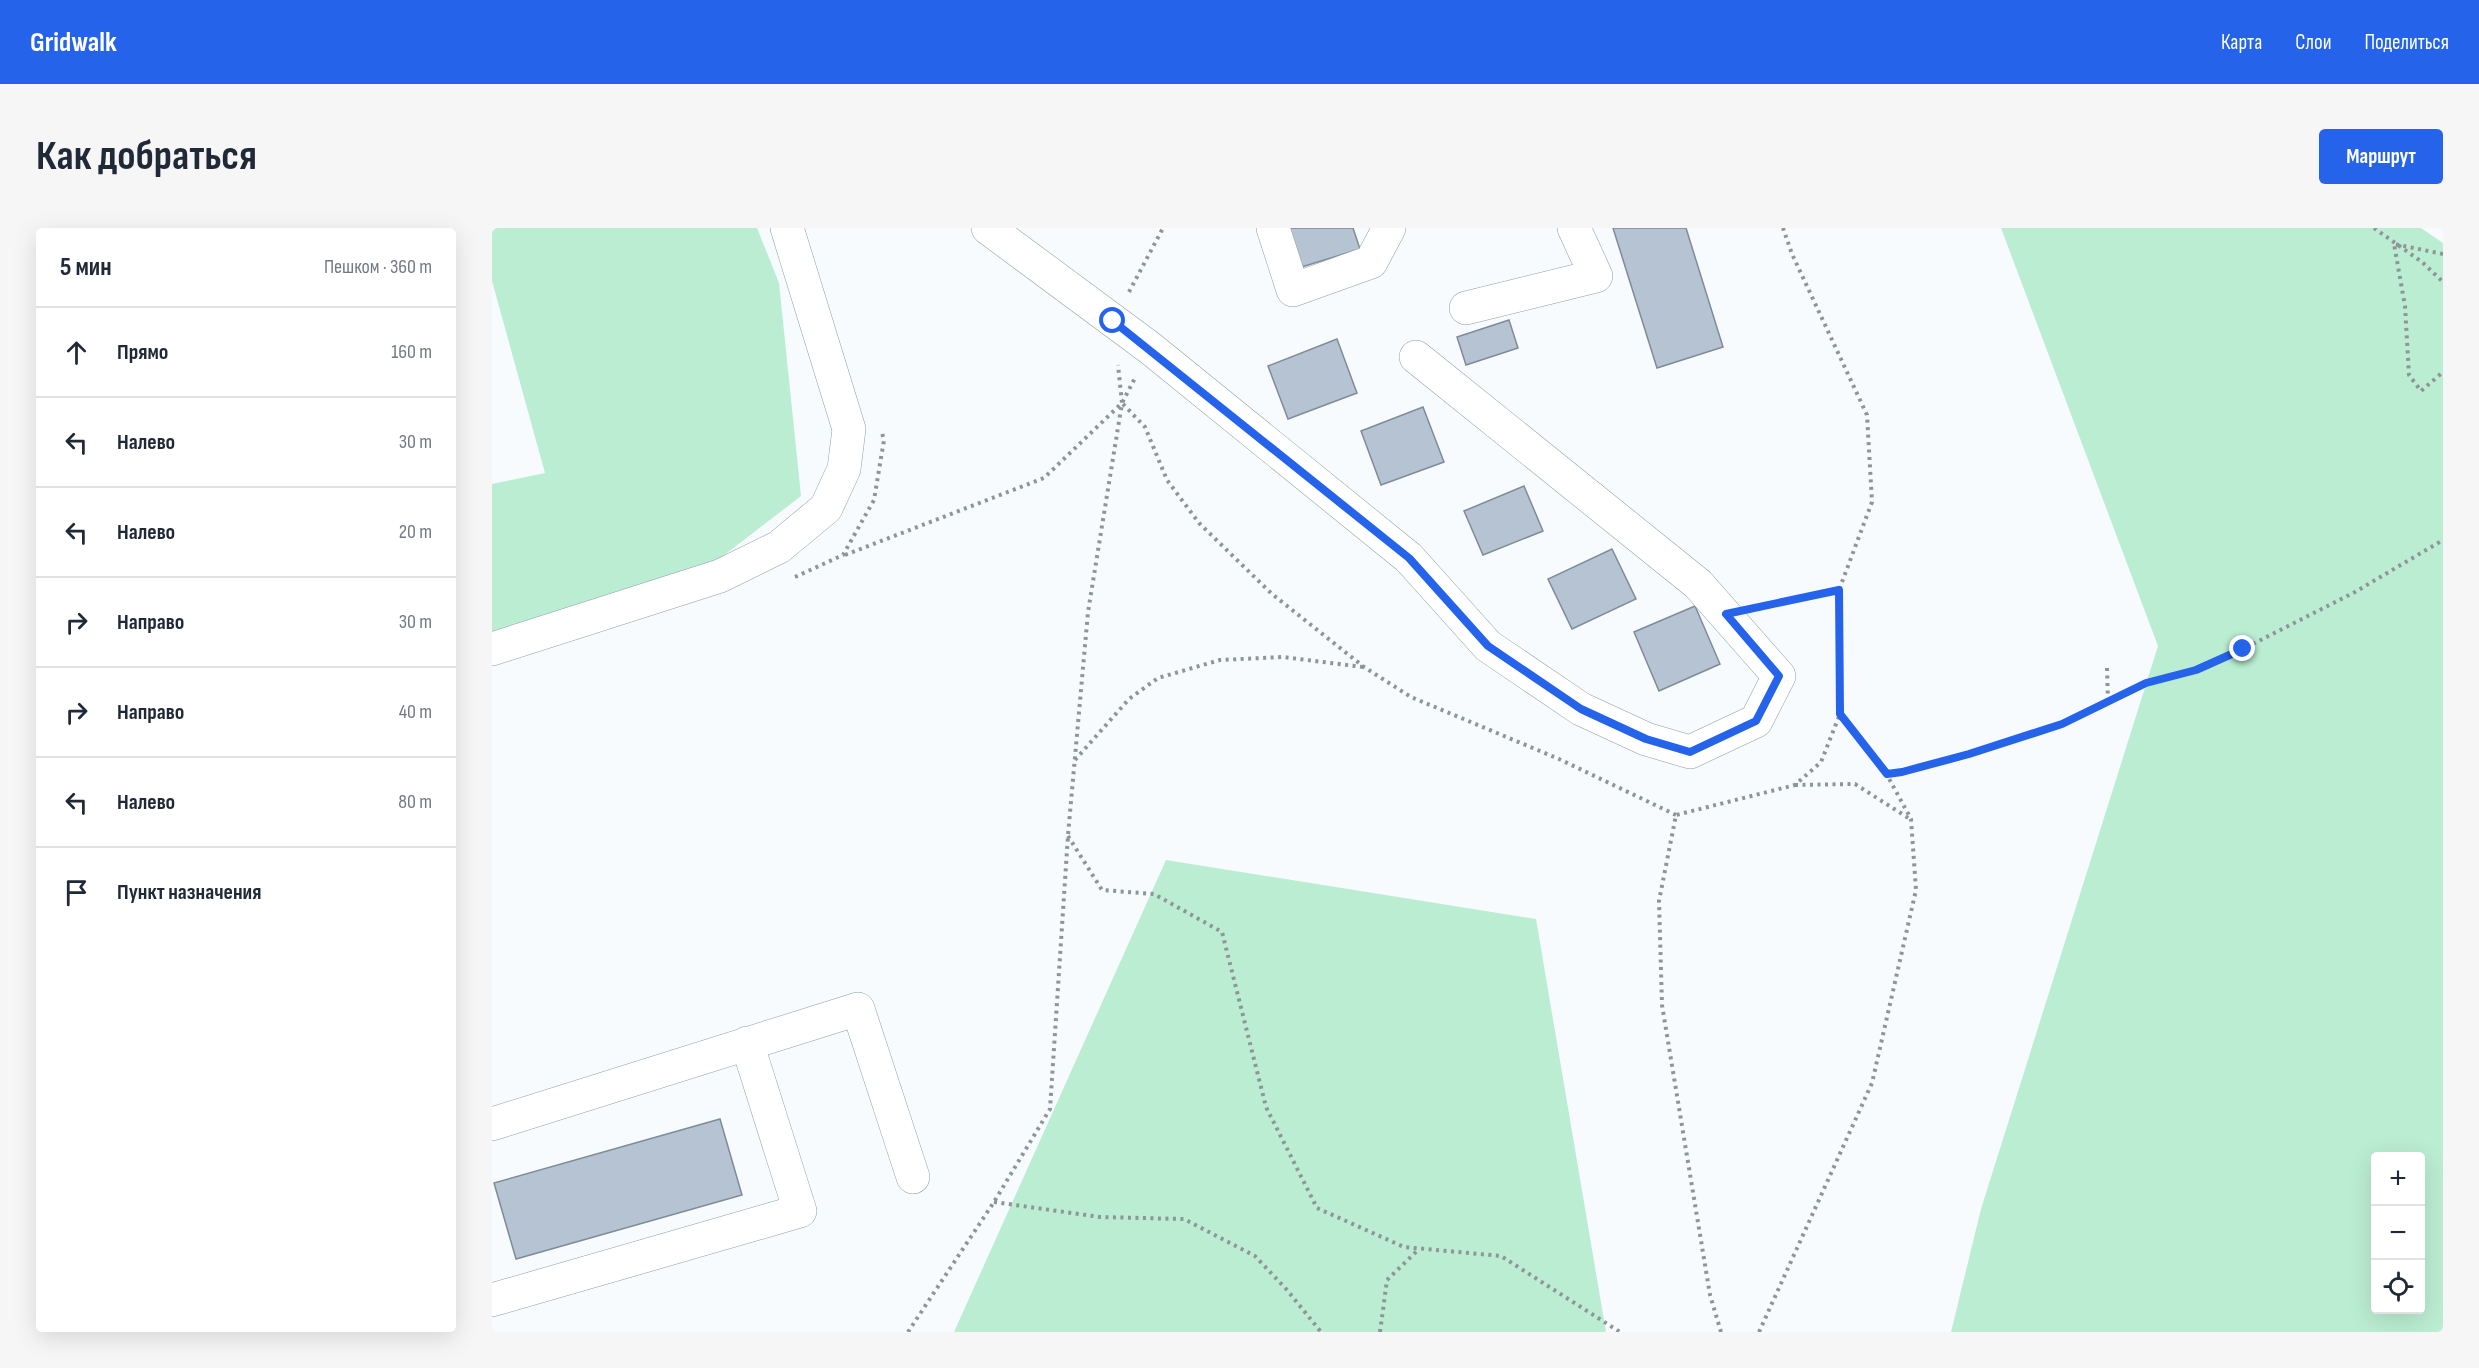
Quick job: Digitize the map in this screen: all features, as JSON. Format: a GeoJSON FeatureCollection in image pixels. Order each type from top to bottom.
{"type":"FeatureCollection","features":[{"type":"Feature","properties":{"kind":"street"},"geometry":{"type":"LineString","coordinates":[[492,649],[720,576],[779,547],[826,508],[844,469],[849,429],[787,228]]}},
{"type":"Feature","properties":{"kind":"street"},"geometry":{"type":"LineString","coordinates":[[988,228],[1113,321],[1409,558],[1488,646],[1581,709],[1646,739],[1690,752],[1756,721],[1779,676],[1698,584],[1416,357]]}},
{"type":"Feature","properties":{"kind":"street"},"geometry":{"type":"LineString","coordinates":[[1273,228],[1293,290],[1371,262],[1389,228]]}},
{"type":"Feature","properties":{"kind":"street"},"geometry":{"type":"LineString","coordinates":[[1466,308],[1596,276],[1574,228]]}},
{"type":"Feature","properties":{"kind":"street"},"geometry":{"type":"LineString","coordinates":[[492,1124],[858,1009],[913,1177]]}},
{"type":"Feature","properties":{"kind":"street"},"geometry":{"type":"LineString","coordinates":[[492,1300],[800,1211],[747,1043]]}},
{"type":"Feature","properties":{"kind":"path"},"geometry":{"type":"LineString","coordinates":[[1113,321],[1163,228]]}},
{"type":"Feature","properties":{"kind":"path"},"geometry":{"type":"LineString","coordinates":[[1783,228],[1792,254],[1867,415],[1872,502],[1839,590],[1840,714],[1821,762],[1795,785]]}},
{"type":"Feature","properties":{"kind":"path"},"geometry":{"type":"LineString","coordinates":[[2374,228],[2422,262],[2443,282]]}},
{"type":"Feature","properties":{"kind":"path"},"geometry":{"type":"LineString","coordinates":[[2394,244],[2443,254]]}},
{"type":"Feature","properties":{"kind":"path"},"geometry":{"type":"LineString","coordinates":[[2394,244],[2405,306],[2409,375],[2421,391],[2443,372]]}},
{"type":"Feature","properties":{"kind":"path"},"geometry":{"type":"LineString","coordinates":[[843,555],[1044,478],[1122,403]]}},
{"type":"Feature","properties":{"kind":"path"},"geometry":{"type":"LineString","coordinates":[[1122,403],[1144,427],[1167,480],[1199,523],[1272,594],[1364,667],[1411,697],[1559,759],[1676,815],[1795,785],[1856,784],[1911,819]]}},
{"type":"Feature","properties":{"kind":"path"},"geometry":{"type":"LineString","coordinates":[[908,1332],[994,1202],[1050,1109],[1068,835],[1088,612],[1122,403]]}},
{"type":"Feature","properties":{"kind":"path"},"geometry":{"type":"LineString","coordinates":[[1887,774],[1969,754],[2062,724],[2146,683],[2196,670],[2243,649],[2355,591],[2443,540]]}},
{"type":"Feature","properties":{"kind":"path"},"geometry":{"type":"LineString","coordinates":[[1726,614],[1839,590]]}},
{"type":"Feature","properties":{"kind":"path"},"geometry":{"type":"LineString","coordinates":[[1075,761],[1129,699],[1158,678],[1220,660],[1284,657],[1364,667]]}},
{"type":"Feature","properties":{"kind":"path"},"geometry":{"type":"LineString","coordinates":[[2107,668],[2108,702]]}},
{"type":"Feature","properties":{"kind":"path"},"geometry":{"type":"LineString","coordinates":[[1758,1332],[1872,1083],[1916,890],[1911,819],[1887,774],[1840,714]]}},
{"type":"Feature","properties":{"kind":"path"},"geometry":{"type":"LineString","coordinates":[[1676,815],[1659,900],[1662,1005],[1710,1295],[1721,1332]]}},
{"type":"Feature","properties":{"kind":"path"},"geometry":{"type":"LineString","coordinates":[[1068,835],[1102,890],[1154,894],[1222,932],[1266,1107],[1317,1208],[1404,1247],[1501,1256],[1620,1332]]}},
{"type":"Feature","properties":{"kind":"path"},"geometry":{"type":"LineString","coordinates":[[994,1202],[1100,1217],[1184,1219],[1255,1256],[1287,1290],[1321,1332]]}},
{"type":"Feature","properties":{"kind":"path"},"geometry":{"type":"LineString","coordinates":[[1380,1332],[1387,1280],[1420,1248]]}},
{"type":"Feature","properties":{"kind":"green space"},"geometry":{"type":"Polygon","coordinates":[[[492,228],[757,228],[779,283],[801,496],[719,559],[492,633],[492,484],[545,473],[492,281],[492,228]]]}},
{"type":"Feature","properties":{"kind":"green space"},"geometry":{"type":"Polygon","coordinates":[[[2001,228],[2421,228],[2443,243],[2443,1332],[1951,1332],[1981,1209],[2158,646],[2001,228]]]}},
{"type":"Feature","properties":{"kind":"green space"},"geometry":{"type":"Polygon","coordinates":[[[1166,860],[1536,919],[1606,1332],[954,1332],[1166,860]]]}},
{"type":"Feature","properties":{"kind":"building"},"geometry":{"type":"Polygon","coordinates":[[[1282,228],[1353,228],[1360,249],[1295,269],[1282,228]]]}},
{"type":"Feature","properties":{"kind":"building"},"geometry":{"type":"Polygon","coordinates":[[[1613,228],[1686,228],[1723,347],[1657,368],[1613,228]]]}},
{"type":"Feature","properties":{"kind":"building"},"geometry":{"type":"Polygon","coordinates":[[[1509,320],[1518,348],[1466,365],[1457,337],[1509,320]]]}},
{"type":"Feature","properties":{"kind":"building"},"geometry":{"type":"Polygon","coordinates":[[[1337,339],[1357,393],[1288,419],[1268,366],[1337,339]]]}},
{"type":"Feature","properties":{"kind":"building"},"geometry":{"type":"Polygon","coordinates":[[[1423,407],[1444,462],[1381,485],[1361,431],[1423,407]]]}},
{"type":"Feature","properties":{"kind":"building"},"geometry":{"type":"Polygon","coordinates":[[[1524,486],[1543,531],[1483,555],[1464,511],[1524,486]]]}},
{"type":"Feature","properties":{"kind":"building"},"geometry":{"type":"Polygon","coordinates":[[[1612,549],[1636,599],[1572,629],[1548,579],[1612,549]]]}},
{"type":"Feature","properties":{"kind":"building"},"geometry":{"type":"Polygon","coordinates":[[[1695,606],[1720,664],[1659,691],[1634,632],[1695,606]]]}},
{"type":"Feature","properties":{"kind":"building"},"geometry":{"type":"Polygon","coordinates":[[[720,1119],[742,1195],[516,1259],[494,1183],[720,1119]]]}},
{"type":"Feature","properties":{"kind":"route"},"geometry":{"type":"LineString","coordinates":[[1113,321],[1150,348],[1409,558],[1488,646],[1581,709],[1646,739],[1690,752],[1756,721],[1779,676],[1726,614],[1839,590],[1840,714],[1880,762],[1887,774],[1969,754],[2062,724],[2146,683],[2196,670],[2243,649]]}}]}
